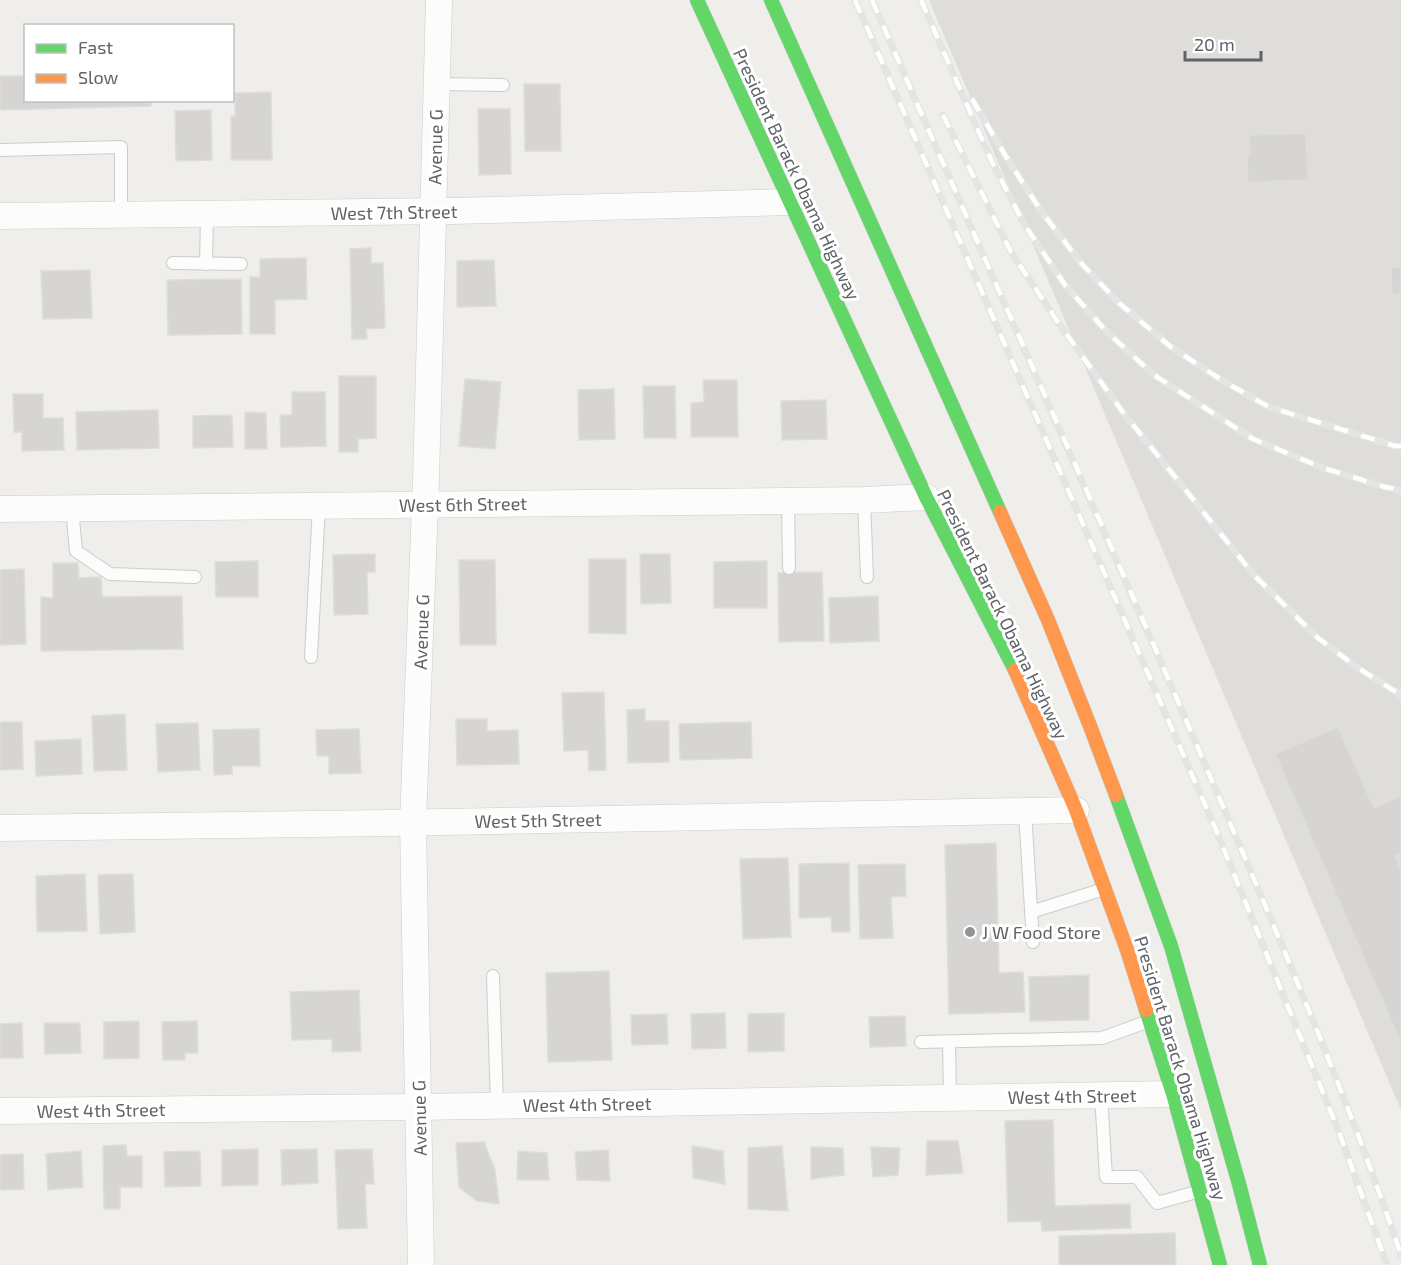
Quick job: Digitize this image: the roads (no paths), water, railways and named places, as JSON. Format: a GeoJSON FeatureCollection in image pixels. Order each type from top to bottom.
{"type":"FeatureCollection","features":[{"type":"Feature","properties":{"kind":"main road","name":"President Barack Obama Highway"},"geometry":{"type":"LineString","coordinates":[[697,0],[926,497],[1020,680],[1076,810],[1150,1021],[1173,1094],[1220,1265]]}},
{"type":"Feature","properties":{"kind":"main road","name":"President Barack Obama Highway"},"geometry":{"type":"LineString","coordinates":[[771,0],[1048,620],[1090,726],[1171,946],[1260,1265]]}},
{"type":"Feature","properties":{"kind":"street","name":"Avenue G"},"geometry":{"type":"LineString","coordinates":[[421,1265],[413,823],[426,505],[439,0]]}},
{"type":"Feature","properties":{"kind":"street","name":"West 7th Street"},"geometry":{"type":"LineString","coordinates":[[0,216],[434,211],[789,202]]}},
{"type":"Feature","properties":{"kind":"street","name":"West 6th Street"},"geometry":{"type":"LineString","coordinates":[[0,509],[788,501],[926,497]]}},
{"type":"Feature","properties":{"kind":"street","name":"West 5th Street"},"geometry":{"type":"LineString","coordinates":[[0,828],[413,823],[1076,810]]}},
{"type":"Feature","properties":{"kind":"street","name":"West 4th Street"},"geometry":{"type":"LineString","coordinates":[[0,1111],[496,1106],[1173,1094]]}},
{"type":"Feature","properties":{"kind":"lane"},"geometry":{"type":"LineString","coordinates":[[437,84],[502,85]]}},
{"type":"Feature","properties":{"kind":"lane"},"geometry":{"type":"LineString","coordinates":[[0,150],[121,147],[121,214]]}},
{"type":"Feature","properties":{"kind":"lane"},"geometry":{"type":"LineString","coordinates":[[207,214],[207,264]]}},
{"type":"Feature","properties":{"kind":"lane"},"geometry":{"type":"LineString","coordinates":[[173,263],[241,264]]}},
{"type":"Feature","properties":{"kind":"lane"},"geometry":{"type":"LineString","coordinates":[[864,500],[867,577]]}},
{"type":"Feature","properties":{"kind":"lane"},"geometry":{"type":"LineString","coordinates":[[788,501],[789,568]]}},
{"type":"Feature","properties":{"kind":"lane"},"geometry":{"type":"LineString","coordinates":[[311,657],[319,506]]}},
{"type":"Feature","properties":{"kind":"lane"},"geometry":{"type":"LineString","coordinates":[[72,508],[76,551],[110,574],[195,577]]}},
{"type":"Feature","properties":{"kind":"lane"},"geometry":{"type":"LineString","coordinates":[[1025,810],[1033,942]]}},
{"type":"Feature","properties":{"kind":"lane"},"geometry":{"type":"LineString","coordinates":[[1031,912],[1104,889]]}},
{"type":"Feature","properties":{"kind":"lane"},"geometry":{"type":"LineString","coordinates":[[493,976],[496,1106]]}},
{"type":"Feature","properties":{"kind":"lane"},"geometry":{"type":"LineString","coordinates":[[921,1042],[1101,1038],[1150,1021]]}},
{"type":"Feature","properties":{"kind":"lane"},"geometry":{"type":"LineString","coordinates":[[949,1042],[950,1098]]}},
{"type":"Feature","properties":{"kind":"lane"},"geometry":{"type":"LineString","coordinates":[[1101,1095],[1106,1177],[1137,1177],[1157,1203],[1200,1191]]}},
{"type":"Feature","properties":{"kind":"railway"},"geometry":{"type":"LineString","coordinates":[[855,0],[1216,830],[1339,1132],[1387,1265]]}},
{"type":"Feature","properties":{"kind":"railway"},"geometry":{"type":"LineString","coordinates":[[872,0],[1115,555],[1276,932],[1329,1060],[1401,1255]]}},
{"type":"Feature","properties":{"kind":"railway"},"geometry":{"type":"LineString","coordinates":[[921,0],[992,162],[1024,224],[1065,285],[1107,332],[1154,375],[1253,439],[1323,468],[1401,490]]}},
{"type":"Feature","properties":{"kind":"railway"},"geometry":{"type":"LineString","coordinates":[[972,99],[1041,211],[1081,263],[1119,303],[1171,347],[1223,381],[1269,407],[1401,446]]}},
{"type":"Feature","properties":{"kind":"railway"},"geometry":{"type":"LineString","coordinates":[[943,115],[1011,252],[1122,411],[1254,575],[1318,638],[1358,668],[1401,695]]}},
{"type":"Feature","properties":{"kind":"place","name":"J W Food Store"},"geometry":{"type":"Point","coordinates":[970,932]}}]}
